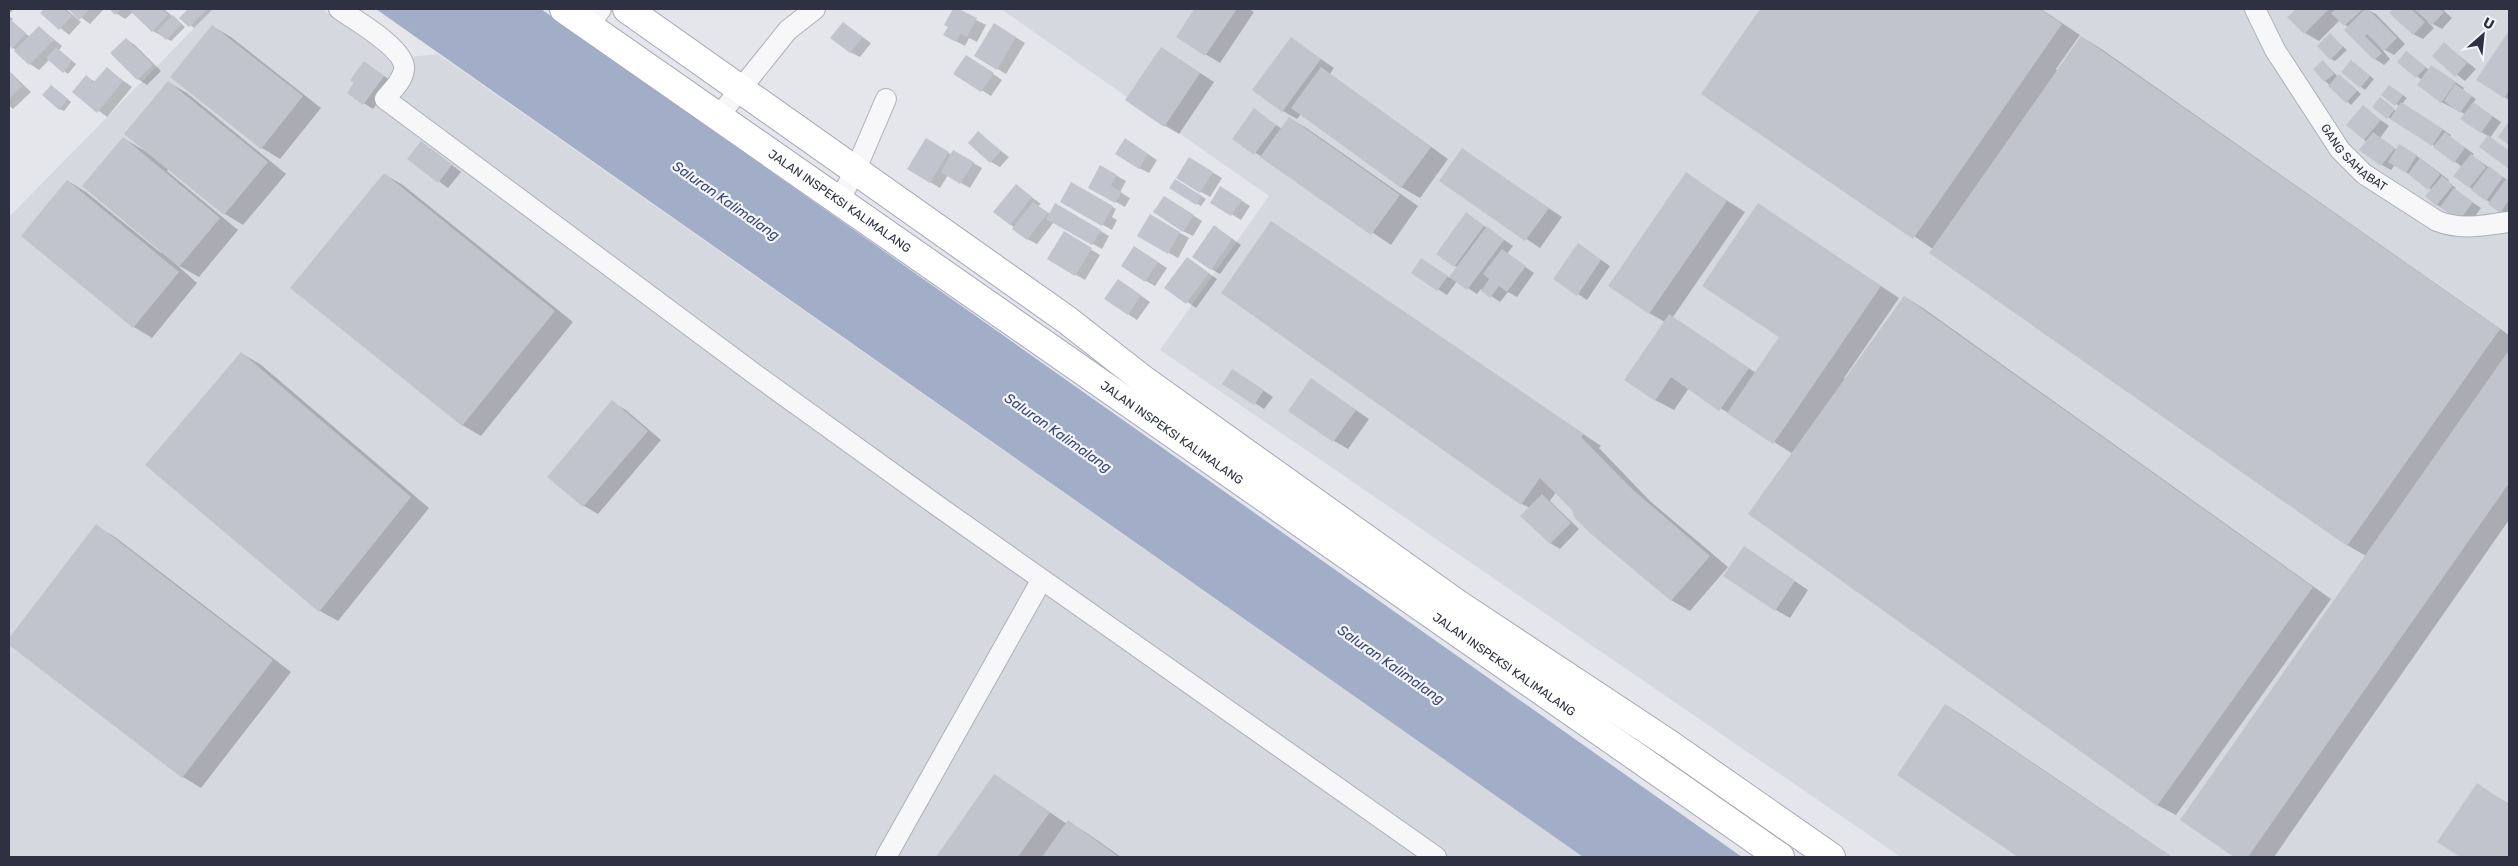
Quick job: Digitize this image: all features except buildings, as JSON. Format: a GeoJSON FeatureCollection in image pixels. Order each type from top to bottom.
{"type":"FeatureCollection","features":[{"type":"Feature","properties":{"kind":"main road","name":"JALAN INSPEKSI KALIMALANG"},"geometry":{"type":"LineString","coordinates":[[564,9],[595,18],[718,117],[1780,857]]}},
{"type":"Feature","properties":{"kind":"main road","name":"JALAN INSPEKSI KALIMALANG"},"geometry":{"type":"LineString","coordinates":[[628,9],[1067,320],[1145,381],[1456,603],[1670,744],[1797,848],[1831,857]]}},
{"type":"Feature","properties":{"kind":"main road"},"geometry":{"type":"LineString","coordinates":[[1652,769],[1670,744]]}},
{"type":"Feature","properties":{"kind":"street"},"geometry":{"type":"LineString","coordinates":[[339,9],[392,46],[401,57],[404,68],[401,78],[385,99],[764,381],[1041,581],[1436,857]]}},
{"type":"Feature","properties":{"kind":"street"},"geometry":{"type":"LineString","coordinates":[[718,117],[788,30],[815,9]]}},
{"type":"Feature","properties":{"kind":"street","name":"GANG SAHABAT"},"geometry":{"type":"LineString","coordinates":[[2255,9],[2275,50],[2340,150],[2364,174],[2437,221],[2450,226],[2467,227],[2509,222]]}},
{"type":"Feature","properties":{"kind":"street"},"geometry":{"type":"LineString","coordinates":[[839,201],[856,169],[886,99]]}},
{"type":"Feature","properties":{"kind":"street"},"geometry":{"type":"LineString","coordinates":[[886,857],[1041,581]]}},
{"type":"Feature","properties":{"kind":"shaded area"},"geometry":{"type":"Polygon","coordinates":[[[213,9],[321,9],[400,58],[438,54],[1583,857],[9,857],[9,217],[213,9]]]}},
{"type":"Feature","properties":{"kind":"shaded area"},"geometry":{"type":"Polygon","coordinates":[[[1001,9],[2509,9],[2509,857],[1901,857],[1160,350],[1269,196],[1001,9]]]}},
{"type":"Feature","properties":{"kind":"water","name":"Saluran Kalimalang"},"geometry":{"type":"Polygon","coordinates":[[[376,9],[541,9],[1742,857],[1583,857],[376,9]]]}}]}
